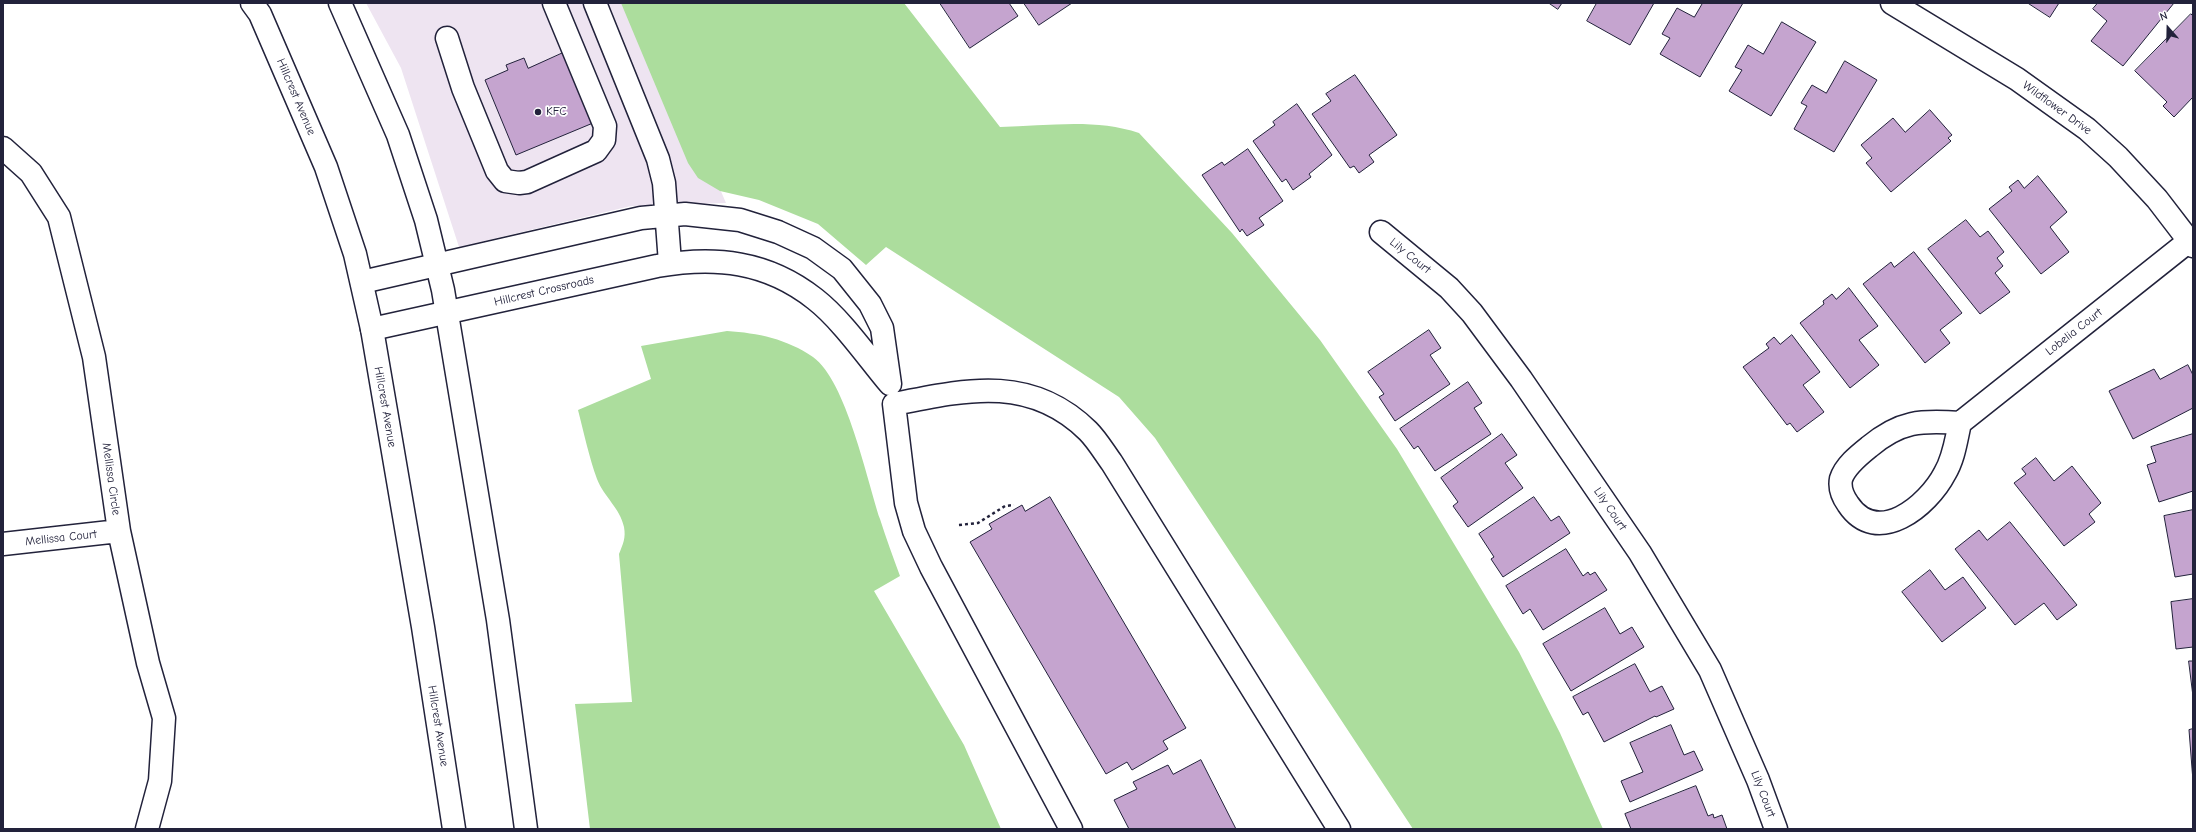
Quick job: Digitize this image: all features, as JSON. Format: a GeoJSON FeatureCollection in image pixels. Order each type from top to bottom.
{"type":"FeatureCollection","features":[{"type":"Feature","properties":{"kind":"street","name":"Hillcrest Avenue"},"geometry":{"type":"LineString","coordinates":[[252,3],[260,14],[326,167],[355,254],[362,282],[372,330],[423,627],[454,829]]}},
{"type":"Feature","properties":{"kind":"street"},"geometry":{"type":"LineString","coordinates":[[340,3],[398,135],[426,220],[438,266],[498,620],[526,829]]}},
{"type":"Feature","properties":{"kind":"street"},"geometry":{"type":"LineString","coordinates":[[447,38],[463,88],[497,171],[505,181],[519,183],[527,182],[596,151],[604,140],[605,126],[554,3]]}},
{"type":"Feature","properties":{"kind":"street"},"geometry":{"type":"LineString","coordinates":[[595,3],[658,159],[664,183],[670,263]]}},
{"type":"Feature","properties":{"kind":"street","name":"Wildflower Drive"},"geometry":{"type":"LineString","coordinates":[[1892,3],[2017,79],[2087,129],[2118,157],[2157,199],[2191,244]]}},
{"type":"Feature","properties":{"kind":"street","name":"Mellissa Circle"},"geometry":{"type":"LineString","coordinates":[[3,148],[31,173],[59,217],[94,357],[119,531],[148,663],[164,718],[160,781],[147,829]]}},
{"type":"Feature","properties":{"kind":"street"},"geometry":{"type":"LineString","coordinates":[[362,282],[438,266],[641,218],[685,214],[740,220],[778,232],[813,248],[836,265],[870,304],[882,328],[906,503],[914,531],[931,568],[1071,829]]}},
{"type":"Feature","properties":{"kind":"street","name":"Lily Court"},"geometry":{"type":"LineString","coordinates":[[1381,232],[1449,288],[1472,313],[1521,379],[1640,553],[1710,670],[1758,780],[1776,829]]}},
{"type":"Feature","properties":{"kind":"street","name":"Lobelia Court"},"geometry":{"type":"LineString","coordinates":[[1960,424],[2191,244]]}},
{"type":"Feature","properties":{"kind":"street","name":"Hillcrest Crossroads"},"geometry":{"type":"LineString","coordinates":[[372,330],[670,263],[689,261],[724,261],[745,266],[793,284],[816,300],[835,318],[892,394]]}},
{"type":"Feature","properties":{"kind":"street"},"geometry":{"type":"LineString","coordinates":[[892,394],[978,390],[1035,396],[1065,412],[1089,431],[1112,463],[1339,829]]}},
{"type":"Feature","properties":{"kind":"street"},"geometry":{"type":"LineString","coordinates":[[1930,421],[1960,424],[1951,462],[1945,474],[1919,504],[1902,517],[1881,524],[1865,521],[1852,511],[1843,497],[1841,479],[1846,470],[1858,457],[1875,443],[1908,424],[1930,421]]}},
{"type":"Feature","properties":{"kind":"street","name":"Mellissa Court"},"geometry":{"type":"LineString","coordinates":[[3,544],[119,531]]}},
{"type":"Feature","properties":{"kind":"path"},"geometry":{"type":"LineString","coordinates":[[959,525],[978,523],[1005,506],[1014,505]]}},
{"type":"Feature","properties":{"kind":"shaded area"},"geometry":{"type":"Polygon","coordinates":[[[366,3],[640,3],[726,203],[631,206],[459,247],[401,68],[366,3]]]}},
{"type":"Feature","properties":{"kind":"green space"},"geometry":{"type":"Polygon","coordinates":[[[621,3],[904,3],[1000,127],[1088,124],[1122,128],[1139,133],[1232,233],[1320,340],[1397,449],[1519,652],[1560,733],[1603,829],[1413,829],[1155,438],[1119,397],[886,247],[866,265],[818,224],[759,200],[720,191],[698,178],[688,163],[621,3]]]}},
{"type":"Feature","properties":{"kind":"green space"},"geometry":{"type":"Polygon","coordinates":[[[727,331],[761,335],[783,341],[803,351],[813,357],[825,369],[836,387],[854,432],[880,519],[900,576],[874,591],[964,745],[1001,829],[590,829],[575,704],[632,702],[619,554],[623,544],[625,531],[622,520],[616,508],[597,479],[578,410],[651,379],[641,346],[727,331]]]}},
{"type":"Feature","properties":{"kind":"building"},"geometry":{"type":"Polygon","coordinates":[[[940,3],[1009,3],[1018,16],[970,48],[940,3]]]}},
{"type":"Feature","properties":{"kind":"building"},"geometry":{"type":"Polygon","coordinates":[[[1024,3],[1072,3],[1039,25],[1024,3]]]}},
{"type":"Feature","properties":{"kind":"building"},"geometry":{"type":"Polygon","coordinates":[[[1549,3],[1562,3],[1558,9],[1549,3]]]}},
{"type":"Feature","properties":{"kind":"building"},"geometry":{"type":"Polygon","coordinates":[[[1597,3],[1654,3],[1630,45],[1587,21],[1597,3]]]}},
{"type":"Feature","properties":{"kind":"building"},"geometry":{"type":"Polygon","coordinates":[[[1703,3],[1743,3],[1700,77],[1660,54],[1670,38],[1662,34],[1677,8],[1694,17],[1703,3]]]}},
{"type":"Feature","properties":{"kind":"building"},"geometry":{"type":"Polygon","coordinates":[[[2028,3],[2059,3],[2050,17],[2028,3]]]}},
{"type":"Feature","properties":{"kind":"building"},"geometry":{"type":"Polygon","coordinates":[[[2098,3],[2174,3],[2123,66],[2091,41],[2107,21],[2093,9],[2098,3]]]}},
{"type":"Feature","properties":{"kind":"building"},"geometry":{"type":"Polygon","coordinates":[[[2191,14],[2193,16],[2193,97],[2174,117],[2163,106],[2167,102],[2135,71],[2191,14]]]}},
{"type":"Feature","properties":{"kind":"building"},"geometry":{"type":"Polygon","coordinates":[[[1782,22],[1816,42],[1771,116],[1729,91],[1742,70],[1735,67],[1748,45],[1763,54],[1782,22]]]}},
{"type":"Feature","properties":{"kind":"building"},"geometry":{"type":"Polygon","coordinates":[[[563,53],[593,123],[516,155],[485,80],[508,70],[506,65],[524,58],[528,68],[563,53]]]}},
{"type":"Feature","properties":{"kind":"building"},"geometry":{"type":"Polygon","coordinates":[[[1845,61],[1877,80],[1834,152],[1794,129],[1807,106],[1801,103],[1812,85],[1826,93],[1845,61]]]}},
{"type":"Feature","properties":{"kind":"building"},"geometry":{"type":"Polygon","coordinates":[[[1355,75],[1397,135],[1369,155],[1374,162],[1359,173],[1354,166],[1350,168],[1312,114],[1331,101],[1326,94],[1355,75]]]}},
{"type":"Feature","properties":{"kind":"building"},"geometry":{"type":"Polygon","coordinates":[[[1297,104],[1332,155],[1309,174],[1311,177],[1293,190],[1286,179],[1282,182],[1253,141],[1275,125],[1273,122],[1297,104]]]}},
{"type":"Feature","properties":{"kind":"building"},"geometry":{"type":"Polygon","coordinates":[[[1930,110],[1952,135],[1948,138],[1951,141],[1891,192],[1866,163],[1872,158],[1861,145],[1893,118],[1905,132],[1930,110]]]}},
{"type":"Feature","properties":{"kind":"building"},"geometry":{"type":"Polygon","coordinates":[[[1248,149],[1283,201],[1259,218],[1264,225],[1247,236],[1242,229],[1240,232],[1202,175],[1222,162],[1224,165],[1248,149]]]}},
{"type":"Feature","properties":{"kind":"building"},"geometry":{"type":"Polygon","coordinates":[[[2038,176],[2067,212],[2050,227],[2069,252],[2041,274],[1989,209],[2012,191],[2009,187],[2018,180],[2024,188],[2038,176]]]}},
{"type":"Feature","properties":{"kind":"building"},"geometry":{"type":"Polygon","coordinates":[[[1966,220],[1980,237],[1988,231],[2004,252],[1997,258],[2003,266],[1995,273],[2010,292],[1980,314],[1928,249],[1966,220]]]}},
{"type":"Feature","properties":{"kind":"building"},"geometry":{"type":"Polygon","coordinates":[[[1914,252],[1962,313],[1940,330],[1950,343],[1925,363],[1863,284],[1891,262],[1894,267],[1914,252]]]}},
{"type":"Feature","properties":{"kind":"building"},"geometry":{"type":"Polygon","coordinates":[[[1849,288],[1878,326],[1859,340],[1879,365],[1850,388],[1800,323],[1824,304],[1823,301],[1832,294],[1836,299],[1849,288]]]}},
{"type":"Feature","properties":{"kind":"building"},"geometry":{"type":"Polygon","coordinates":[[[1429,330],[1441,348],[1430,355],[1450,384],[1395,421],[1379,397],[1384,394],[1368,372],[1429,330]]]}},
{"type":"Feature","properties":{"kind":"building"},"geometry":{"type":"Polygon","coordinates":[[[1792,335],[1820,372],[1803,385],[1824,412],[1797,432],[1790,423],[1787,425],[1743,367],[1769,348],[1766,344],[1774,337],[1780,344],[1792,335]]]}},
{"type":"Feature","properties":{"kind":"building"},"geometry":{"type":"Polygon","coordinates":[[[2188,365],[2193,375],[2193,408],[2133,439],[2109,391],[2154,369],[2160,379],[2188,365]]]}},
{"type":"Feature","properties":{"kind":"building"},"geometry":{"type":"Polygon","coordinates":[[[1468,382],[1482,403],[1474,408],[1491,434],[1435,471],[1418,446],[1414,449],[1400,429],[1468,382]]]}},
{"type":"Feature","properties":{"kind":"building"},"geometry":{"type":"Polygon","coordinates":[[[1502,434],[1517,455],[1505,463],[1523,488],[1468,527],[1453,506],[1458,502],[1441,478],[1502,434]]]}},
{"type":"Feature","properties":{"kind":"building"},"geometry":{"type":"Polygon","coordinates":[[[2193,434],[2193,491],[2159,502],[2147,465],[2156,462],[2151,447],[2193,434]]]}},
{"type":"Feature","properties":{"kind":"building"},"geometry":{"type":"Polygon","coordinates":[[[2036,458],[2054,481],[2072,466],[2101,503],[2089,514],[2095,522],[2064,546],[2014,483],[2026,474],[2022,469],[2036,458]]]}},
{"type":"Feature","properties":{"kind":"building"},"geometry":{"type":"Polygon","coordinates":[[[1050,497],[1186,728],[1163,741],[1168,749],[1132,770],[1127,762],[1106,774],[970,542],[992,529],[989,524],[1022,505],[1025,511],[1050,497]]]}},
{"type":"Feature","properties":{"kind":"building"},"geometry":{"type":"Polygon","coordinates":[[[1534,497],[1551,521],[1559,516],[1570,533],[1503,577],[1491,559],[1494,557],[1479,534],[1534,497]]]}},
{"type":"Feature","properties":{"kind":"building"},"geometry":{"type":"Polygon","coordinates":[[[2193,510],[2193,574],[2175,577],[2164,516],[2193,510]]]}},
{"type":"Feature","properties":{"kind":"building"},"geometry":{"type":"Polygon","coordinates":[[[2010,522],[2077,605],[2057,620],[2044,603],[2015,625],[1955,549],[1979,530],[1987,540],[2010,522]]]}},
{"type":"Feature","properties":{"kind":"building"},"geometry":{"type":"Polygon","coordinates":[[[1566,549],[1583,576],[1588,572],[1590,575],[1595,572],[1607,590],[1543,630],[1530,609],[1523,614],[1506,586],[1566,549]]]}},
{"type":"Feature","properties":{"kind":"building"},"geometry":{"type":"Polygon","coordinates":[[[1930,570],[1945,590],[1963,577],[1986,608],[1942,642],[1902,592],[1930,570]]]}},
{"type":"Feature","properties":{"kind":"building"},"geometry":{"type":"Polygon","coordinates":[[[2193,599],[2193,647],[2176,649],[2171,602],[2193,599]]]}},
{"type":"Feature","properties":{"kind":"building"},"geometry":{"type":"Polygon","coordinates":[[[1605,608],[1620,634],[1632,627],[1644,647],[1571,691],[1543,644],[1605,608]]]}},
{"type":"Feature","properties":{"kind":"building"},"geometry":{"type":"Polygon","coordinates":[[[2189,661],[2193,661],[2193,696],[2189,661]]]}},
{"type":"Feature","properties":{"kind":"building"},"geometry":{"type":"Polygon","coordinates":[[[1635,664],[1650,692],[1662,686],[1674,709],[1656,717],[1655,716],[1604,742],[1588,712],[1583,715],[1573,697],[1635,664]]]}},
{"type":"Feature","properties":{"kind":"building"},"geometry":{"type":"Polygon","coordinates":[[[1671,725],[1684,755],[1694,751],[1703,770],[1630,802],[1621,781],[1643,772],[1630,743],[1671,725]]]}},
{"type":"Feature","properties":{"kind":"building"},"geometry":{"type":"Polygon","coordinates":[[[2193,729],[2193,781],[2189,730],[2193,729]]]}},
{"type":"Feature","properties":{"kind":"building"},"geometry":{"type":"Polygon","coordinates":[[[1201,760],[1236,829],[1129,829],[1114,800],[1137,789],[1133,782],[1168,765],[1173,774],[1201,760]]]}},
{"type":"Feature","properties":{"kind":"building"},"geometry":{"type":"Polygon","coordinates":[[[1696,786],[1708,816],[1713,814],[1714,818],[1722,815],[1727,829],[1631,829],[1625,814],[1696,786]]]}},
{"type":"Feature","properties":{"kind":"place","name":"KFC"},"geometry":{"type":"Point","coordinates":[538,112]}}]}
